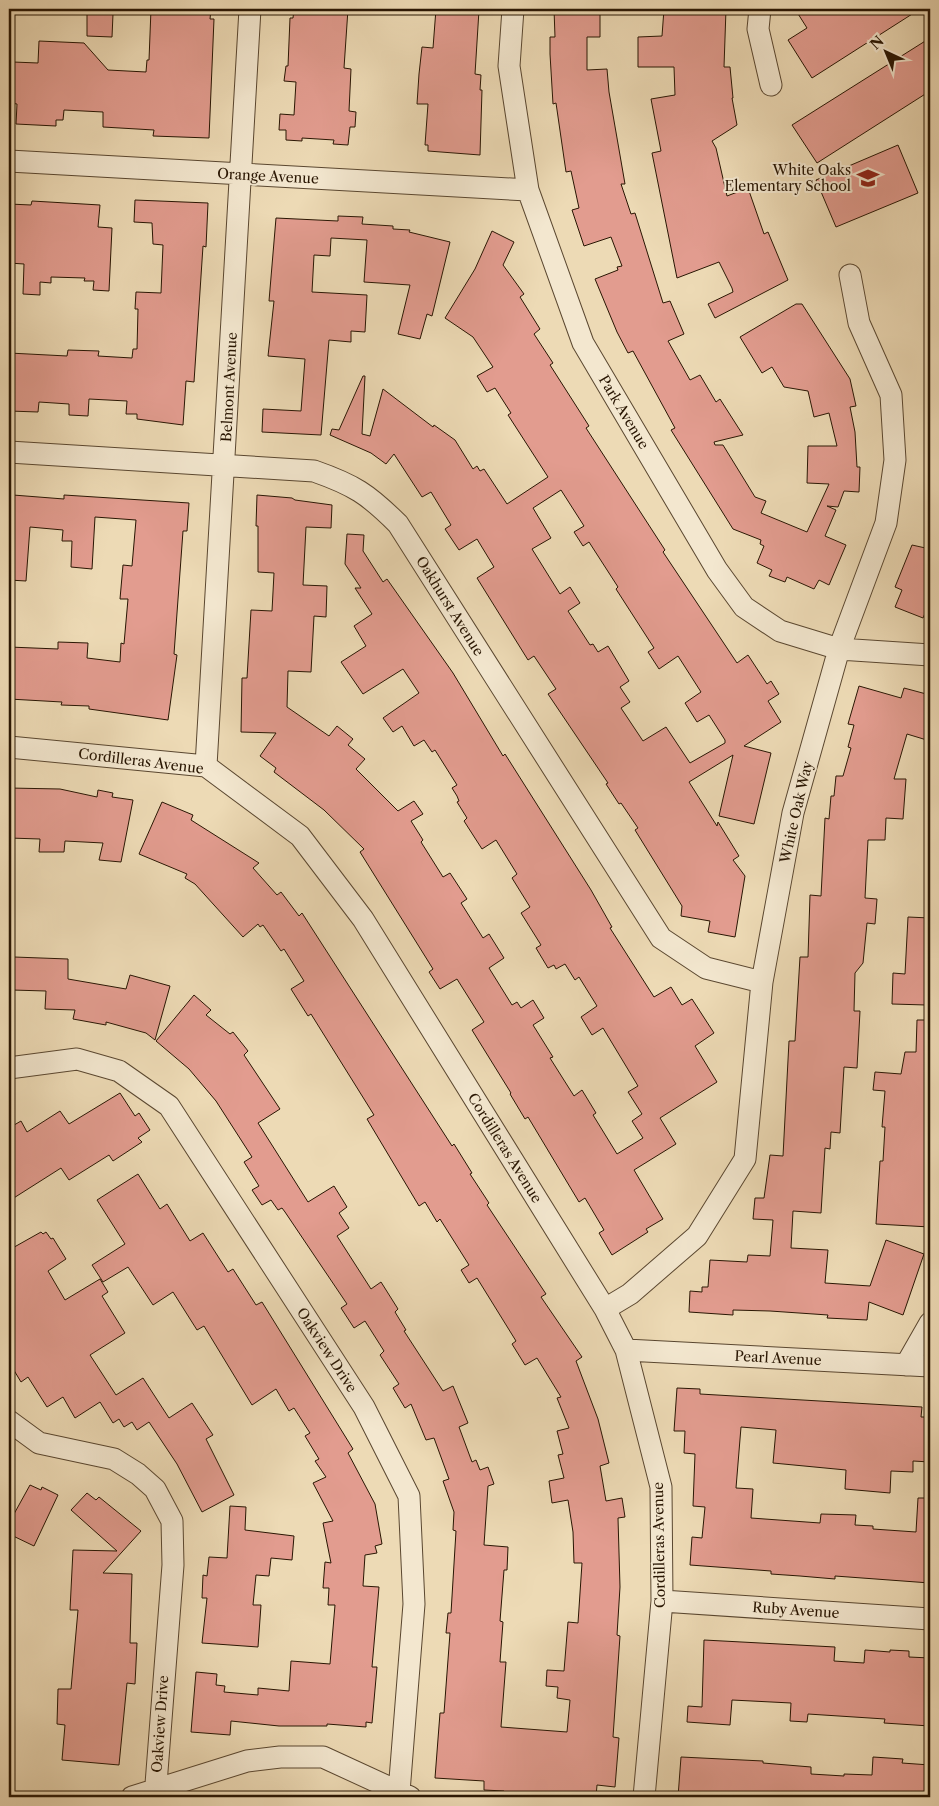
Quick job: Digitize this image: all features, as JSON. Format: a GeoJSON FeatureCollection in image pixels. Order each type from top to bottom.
{"type":"FeatureCollection","features":[{"type":"Feature","properties":{"kind":"street","name":"Belmont Avenue"},"geometry":{"type":"LineString","coordinates":[[206,766],[225,465],[250,9]]}},
{"type":"Feature","properties":{"kind":"street","name":"Park Avenue"},"geometry":{"type":"LineString","coordinates":[[512,9],[509,66],[528,190],[583,343],[717,570],[744,607],[780,631],[839,649],[930,655]]}},
{"type":"Feature","properties":{"kind":"street"},"geometry":{"type":"LineString","coordinates":[[760,9],[758,30],[771,85]]}},
{"type":"Feature","properties":{"kind":"street","name":"Orange Avenue"},"geometry":{"type":"LineString","coordinates":[[9,161],[528,190]]}},
{"type":"Feature","properties":{"kind":"street","name":"White Oak Way"},"geometry":{"type":"LineString","coordinates":[[605,1309],[630,1294],[697,1236],[745,1159],[762,982],[793,813],[839,649],[886,523],[896,460],[891,395],[859,323],[850,275]]}},
{"type":"Feature","properties":{"kind":"street","name":"Oakhurst Avenue"},"geometry":{"type":"LineString","coordinates":[[9,452],[314,471],[344,481],[372,498],[398,524],[661,938],[706,968],[762,982]]}},
{"type":"Feature","properties":{"kind":"street","name":"Cordilleras Avenue"},"geometry":{"type":"LineString","coordinates":[[9,748],[206,766],[300,836],[363,919],[605,1309],[626,1350],[661,1487],[662,1601],[644,1797]]}},
{"type":"Feature","properties":{"kind":"street","name":"Oakview Drive"},"geometry":{"type":"LineString","coordinates":[[9,1068],[77,1059],[119,1071],[169,1106],[364,1407],[409,1496],[414,1604],[404,1794]]}},
{"type":"Feature","properties":{"kind":"street"},"geometry":{"type":"LineString","coordinates":[[906,1365],[930,1323]]}},
{"type":"Feature","properties":{"kind":"street","name":"Pearl Avenue"},"geometry":{"type":"LineString","coordinates":[[626,1350],[930,1366]]}},
{"type":"Feature","properties":{"kind":"street","name":"Oakview Drive"},"geometry":{"type":"LineString","coordinates":[[9,1421],[39,1443],[114,1459],[155,1489],[172,1521],[173,1565],[155,1795]]}},
{"type":"Feature","properties":{"kind":"street","name":"Ruby Avenue"},"geometry":{"type":"LineString","coordinates":[[662,1601],[930,1619]]}},
{"type":"Feature","properties":{"kind":"street"},"geometry":{"type":"LineString","coordinates":[[132,1797],[155,1795],[247,1761],[280,1757],[323,1757],[404,1794]]}},
{"type":"Feature","properties":{"kind":"building"},"geometry":{"type":"Polygon","coordinates":[[[151,9],[211,9],[210,19],[214,19],[209,138],[153,136],[154,130],[103,127],[103,112],[64,110],[63,120],[56,120],[56,126],[16,124],[17,104],[11,103],[13,62],[38,63],[39,41],[84,43],[108,70],[146,72],[147,60],[149,60],[151,9]]]}},
{"type":"Feature","properties":{"kind":"building"},"geometry":{"type":"Polygon","coordinates":[[[294,9],[348,9],[344,68],[351,69],[349,111],[356,112],[355,127],[350,127],[348,145],[333,144],[334,140],[302,138],[302,141],[286,140],[286,130],[279,130],[280,114],[294,115],[296,82],[284,81],[286,66],[288,66],[290,18],[293,18],[294,9]]]}},
{"type":"Feature","properties":{"kind":"building"},"geometry":{"type":"Polygon","coordinates":[[[436,9],[479,10],[475,74],[481,75],[480,90],[482,90],[480,155],[428,151],[428,145],[425,145],[428,104],[417,104],[419,74],[422,47],[433,48],[436,9]]]}},
{"type":"Feature","properties":{"kind":"building"},"geometry":{"type":"Polygon","coordinates":[[[554,9],[600,9],[600,37],[587,37],[587,70],[607,69],[609,92],[625,184],[621,184],[631,214],[635,213],[663,303],[670,301],[684,334],[668,341],[690,380],[700,375],[716,402],[720,399],[743,435],[714,442],[715,445],[723,445],[755,497],[766,501],[761,513],[807,532],[829,484],[807,483],[808,446],[837,446],[829,413],[814,417],[808,391],[784,387],[772,367],[762,373],[740,337],[796,304],[802,304],[850,379],[856,406],[850,407],[855,432],[857,467],[860,467],[859,492],[844,491],[838,507],[827,506],[836,510],[825,536],[846,545],[829,585],[819,580],[814,589],[787,577],[785,582],[769,576],[772,570],[757,563],[764,546],[760,544],[761,540],[733,529],[671,430],[675,428],[633,351],[628,353],[617,332],[595,279],[618,270],[617,267],[622,266],[611,237],[584,246],[572,210],[579,208],[571,171],[566,172],[556,103],[553,104],[550,37],[555,37],[554,9]]]}},
{"type":"Feature","properties":{"kind":"building"},"geometry":{"type":"Polygon","coordinates":[[[664,9],[726,9],[724,67],[730,67],[732,98],[737,125],[712,141],[716,148],[727,196],[748,188],[764,234],[768,232],[788,280],[715,318],[708,304],[733,292],[732,288],[719,262],[677,278],[652,153],[661,151],[651,99],[675,95],[674,67],[638,67],[638,37],[662,36],[664,9]]]}},
{"type":"Feature","properties":{"kind":"building"},"geometry":{"type":"Polygon","coordinates":[[[795,9],[920,9],[812,78],[788,40],[807,28],[795,9]]]}},
{"type":"Feature","properties":{"kind":"building"},"geometry":{"type":"Polygon","coordinates":[[[87,12],[113,14],[112,37],[87,36],[87,12]]]}},
{"type":"Feature","properties":{"kind":"building"},"geometry":{"type":"Polygon","coordinates":[[[930,38],[930,91],[817,163],[792,125],[930,38]]]}},
{"type":"Feature","properties":{"kind":"building"},"geometry":{"type":"Polygon","coordinates":[[[898,145],[918,193],[836,227],[816,180],[898,145]]]}},
{"type":"Feature","properties":{"kind":"building"},"geometry":{"type":"Polygon","coordinates":[[[135,200],[208,203],[206,247],[203,246],[194,382],[186,381],[183,425],[137,419],[137,414],[126,414],[127,401],[89,399],[88,416],[69,415],[69,404],[39,402],[38,412],[9,411],[9,353],[67,356],[68,350],[99,351],[98,356],[132,358],[133,349],[137,349],[138,309],[135,309],[136,292],[161,293],[163,245],[153,244],[152,223],[134,222],[135,200]]]}},
{"type":"Feature","properties":{"kind":"building"},"geometry":{"type":"Polygon","coordinates":[[[32,201],[100,205],[98,227],[112,228],[109,291],[93,290],[94,281],[84,281],[85,278],[51,277],[51,283],[40,282],[40,295],[23,294],[24,264],[9,263],[9,204],[31,205],[32,201]]]}},
{"type":"Feature","properties":{"kind":"building"},"geometry":{"type":"Polygon","coordinates":[[[338,216],[363,217],[362,224],[393,226],[393,229],[410,230],[409,232],[450,242],[432,316],[427,314],[420,339],[398,334],[410,285],[364,282],[367,240],[331,238],[330,256],[314,255],[312,292],[367,295],[365,332],[351,331],[351,342],[329,340],[321,435],[262,432],[263,409],[301,411],[305,359],[268,356],[274,301],[269,301],[276,218],[338,221],[338,216]]]}},
{"type":"Feature","properties":{"kind":"building"},"geometry":{"type":"Polygon","coordinates":[[[492,231],[514,242],[503,265],[524,294],[520,297],[540,329],[534,334],[553,363],[550,365],[589,426],[586,428],[665,550],[663,552],[737,663],[748,655],[767,684],[771,681],[779,694],[768,701],[781,722],[744,746],[771,753],[754,824],[719,816],[733,755],[689,782],[717,826],[718,822],[739,856],[733,860],[745,876],[735,937],[708,932],[710,921],[681,916],[682,906],[635,830],[638,828],[621,803],[619,804],[606,784],[608,783],[548,694],[556,689],[534,656],[528,660],[477,578],[494,567],[477,539],[459,550],[445,529],[451,525],[431,492],[422,497],[394,454],[386,464],[371,453],[330,435],[332,429],[339,430],[363,376],[365,376],[362,434],[370,436],[383,389],[433,427],[434,425],[455,440],[473,469],[477,466],[480,471],[484,469],[507,504],[548,477],[508,415],[511,413],[495,388],[487,392],[477,376],[493,367],[473,337],[445,318],[475,269],[492,231]],[[561,490],[533,508],[551,538],[532,549],[560,594],[570,587],[580,603],[568,611],[590,645],[593,644],[598,652],[608,646],[629,681],[620,687],[630,702],[621,708],[643,741],[666,727],[690,763],[725,743],[725,740],[709,715],[697,722],[685,703],[701,692],[678,656],[659,669],[648,652],[654,648],[616,589],[618,587],[589,542],[583,546],[574,532],[584,526],[561,490]]]}},
{"type":"Feature","properties":{"kind":"building"},"geometry":{"type":"Polygon","coordinates":[[[13,495],[64,499],[64,495],[189,503],[187,531],[183,531],[174,654],[177,655],[168,720],[89,709],[89,706],[61,705],[62,702],[9,699],[9,647],[58,649],[58,642],[88,643],[87,658],[120,662],[121,643],[124,644],[128,599],[120,599],[123,565],[132,566],[136,520],[95,517],[92,569],[71,567],[72,541],[62,541],[63,530],[30,527],[26,581],[9,580],[9,543],[13,495]]]}},
{"type":"Feature","properties":{"kind":"building"},"geometry":{"type":"Polygon","coordinates":[[[257,495],[292,498],[332,505],[331,528],[306,527],[303,585],[327,586],[326,617],[314,616],[311,672],[288,671],[287,707],[329,736],[337,726],[353,739],[348,745],[365,759],[356,769],[398,811],[414,801],[423,814],[411,821],[423,840],[421,842],[443,877],[450,873],[467,899],[461,903],[483,938],[489,934],[504,958],[489,968],[512,1005],[517,1002],[521,1008],[533,1000],[544,1018],[533,1025],[553,1057],[550,1058],[574,1096],[582,1090],[596,1113],[593,1115],[617,1154],[643,1138],[632,1121],[642,1114],[628,1092],[638,1086],[603,1028],[592,1035],[581,1017],[597,1006],[579,977],[575,980],[565,964],[556,969],[554,965],[548,968],[536,948],[541,945],[521,913],[530,907],[512,878],[517,874],[496,840],[482,849],[464,821],[467,818],[457,802],[459,801],[452,788],[457,785],[435,750],[432,752],[424,740],[414,746],[402,726],[393,732],[383,718],[419,693],[403,669],[363,694],[341,662],[366,646],[354,626],[372,614],[355,588],[361,588],[345,564],[347,534],[364,535],[363,551],[383,582],[387,579],[453,673],[503,756],[505,754],[591,890],[612,927],[610,928],[654,997],[671,987],[682,1005],[692,999],[714,1033],[695,1046],[717,1082],[660,1118],[676,1144],[634,1170],[663,1219],[646,1229],[648,1232],[612,1255],[599,1233],[604,1230],[585,1198],[579,1202],[528,1117],[525,1119],[472,1030],[484,1022],[457,979],[440,989],[429,972],[433,969],[360,852],[364,849],[324,810],[274,772],[276,768],[260,756],[276,733],[241,732],[242,678],[247,678],[251,610],[272,611],[274,573],[258,572],[257,495]]]}},
{"type":"Feature","properties":{"kind":"building"},"geometry":{"type":"Polygon","coordinates":[[[912,545],[930,549],[930,601],[923,618],[895,607],[902,590],[895,587],[912,545]]]}},
{"type":"Feature","properties":{"kind":"building"},"geometry":{"type":"Polygon","coordinates":[[[859,686],[901,698],[904,688],[930,695],[930,741],[907,734],[894,779],[906,779],[903,819],[886,818],[885,840],[868,840],[865,898],[877,899],[875,924],[867,923],[863,963],[855,973],[854,1011],[860,1011],[857,1068],[844,1067],[840,1133],[831,1132],[830,1149],[825,1148],[821,1213],[793,1211],[791,1248],[828,1250],[825,1283],[870,1286],[886,1240],[924,1254],[903,1315],[869,1302],[867,1320],[827,1318],[828,1315],[770,1311],[733,1310],[733,1315],[689,1312],[690,1291],[702,1292],[702,1287],[708,1287],[710,1260],[747,1262],[748,1255],[770,1256],[773,1220],[753,1219],[755,1198],[764,1198],[770,1155],[783,1156],[789,1041],[795,1041],[800,957],[808,957],[810,895],[821,896],[825,818],[829,819],[831,796],[834,796],[836,776],[843,776],[851,748],[848,747],[854,725],[848,724],[859,686]]]}},
{"type":"Feature","properties":{"kind":"building"},"geometry":{"type":"Polygon","coordinates":[[[9,788],[60,789],[97,797],[98,790],[113,793],[112,797],[133,800],[121,862],[99,860],[103,843],[65,841],[64,852],[39,852],[40,839],[9,838],[9,788]]]}},
{"type":"Feature","properties":{"kind":"building"},"geometry":{"type":"Polygon","coordinates":[[[162,802],[193,815],[191,820],[259,863],[253,868],[277,895],[281,892],[299,916],[302,913],[452,1146],[454,1144],[472,1173],[470,1174],[489,1203],[487,1205],[546,1294],[541,1297],[582,1357],[576,1361],[598,1419],[609,1463],[600,1466],[606,1501],[622,1498],[625,1517],[618,1518],[620,1587],[617,1635],[620,1636],[613,1737],[619,1738],[615,1787],[597,1785],[596,1797],[504,1797],[504,1791],[484,1790],[484,1781],[435,1778],[440,1713],[444,1713],[450,1633],[446,1633],[448,1613],[451,1613],[456,1531],[453,1530],[454,1512],[443,1481],[449,1479],[434,1438],[426,1440],[411,1404],[405,1408],[393,1388],[399,1384],[380,1355],[384,1351],[365,1321],[354,1328],[341,1308],[347,1304],[282,1208],[278,1210],[271,1200],[262,1205],[252,1190],[259,1186],[244,1162],[252,1157],[216,1101],[189,1069],[156,1041],[194,995],[211,1010],[206,1015],[230,1034],[233,1032],[248,1051],[244,1055],[280,1109],[258,1123],[308,1202],[334,1186],[347,1207],[339,1213],[349,1228],[337,1236],[371,1289],[381,1282],[398,1309],[395,1312],[406,1330],[404,1331],[443,1391],[453,1386],[468,1423],[459,1427],[472,1462],[476,1460],[480,1470],[488,1467],[494,1484],[488,1486],[484,1545],[508,1547],[507,1570],[504,1570],[500,1621],[503,1622],[500,1662],[506,1662],[501,1727],[567,1732],[570,1700],[557,1698],[558,1687],[546,1686],[547,1670],[564,1671],[568,1622],[578,1623],[582,1563],[574,1563],[573,1532],[568,1500],[552,1503],[549,1481],[564,1478],[558,1455],[563,1454],[557,1431],[569,1428],[557,1398],[561,1397],[537,1358],[525,1365],[512,1344],[516,1341],[477,1278],[469,1283],[461,1270],[469,1265],[440,1219],[437,1222],[425,1202],[419,1206],[367,1119],[374,1115],[311,1014],[308,1016],[291,989],[304,981],[284,949],[281,951],[263,925],[260,927],[258,924],[243,937],[195,884],[185,878],[187,874],[139,854],[162,802]]]}},
{"type":"Feature","properties":{"kind":"building"},"geometry":{"type":"Polygon","coordinates":[[[908,917],[930,918],[926,1005],[892,1004],[893,973],[905,974],[908,917]]]}},
{"type":"Feature","properties":{"kind":"building"},"geometry":{"type":"Polygon","coordinates":[[[14,957],[68,959],[68,979],[126,989],[130,975],[170,986],[155,1040],[146,1033],[106,1022],[106,1025],[73,1019],[75,1010],[45,1009],[46,991],[12,990],[14,957]]]}},
{"type":"Feature","properties":{"kind":"building"},"geometry":{"type":"Polygon","coordinates":[[[917,1020],[930,1020],[930,1227],[876,1224],[880,1161],[883,1161],[885,1127],[882,1127],[885,1091],[873,1090],[875,1072],[901,1074],[905,1052],[916,1052],[917,1020]]]}},
{"type":"Feature","properties":{"kind":"building"},"geometry":{"type":"Polygon","coordinates":[[[120,1093],[135,1116],[139,1113],[150,1130],[138,1138],[142,1142],[113,1161],[109,1155],[69,1180],[61,1168],[9,1201],[9,1128],[21,1121],[27,1132],[60,1111],[69,1124],[120,1093]]]}},
{"type":"Feature","properties":{"kind":"building"},"geometry":{"type":"Polygon","coordinates":[[[138,1174],[160,1209],[167,1204],[190,1241],[203,1233],[228,1272],[233,1269],[256,1305],[262,1302],[353,1449],[348,1453],[375,1504],[382,1544],[375,1546],[377,1553],[365,1555],[363,1586],[379,1587],[372,1667],[377,1667],[372,1723],[366,1722],[366,1727],[327,1724],[327,1726],[279,1726],[231,1721],[230,1735],[191,1732],[196,1672],[217,1674],[216,1685],[225,1686],[224,1692],[258,1695],[258,1688],[289,1691],[291,1661],[330,1664],[335,1605],[328,1605],[329,1588],[323,1588],[325,1562],[331,1563],[323,1523],[333,1521],[313,1483],[326,1477],[315,1461],[319,1459],[305,1436],[310,1433],[294,1408],[289,1411],[276,1389],[252,1405],[204,1326],[197,1330],[173,1292],[153,1305],[128,1267],[103,1282],[92,1265],[125,1244],[97,1200],[138,1174]]]}},
{"type":"Feature","properties":{"kind":"building"},"geometry":{"type":"Polygon","coordinates":[[[41,1232],[43,1234],[46,1232],[51,1239],[53,1238],[66,1259],[48,1271],[65,1300],[100,1279],[108,1292],[102,1296],[125,1333],[90,1355],[116,1395],[143,1378],[169,1418],[192,1403],[213,1435],[206,1439],[234,1495],[202,1512],[177,1464],[149,1422],[137,1430],[132,1422],[124,1427],[119,1419],[113,1423],[100,1402],[75,1418],[63,1397],[47,1407],[28,1377],[21,1382],[9,1362],[9,1250],[41,1232]]]}},
{"type":"Feature","properties":{"kind":"building"},"geometry":{"type":"Polygon","coordinates":[[[677,1388],[700,1389],[700,1394],[922,1407],[921,1417],[930,1417],[930,1462],[913,1461],[913,1472],[891,1471],[890,1493],[845,1489],[846,1470],[773,1463],[776,1430],[741,1427],[736,1488],[753,1489],[751,1518],[820,1523],[821,1514],[856,1515],[855,1525],[873,1526],[873,1529],[916,1532],[918,1498],[930,1498],[930,1583],[835,1576],[835,1579],[771,1574],[771,1571],[690,1565],[692,1537],[702,1538],[705,1507],[693,1506],[695,1454],[684,1453],[685,1431],[674,1431],[677,1388]]]}},
{"type":"Feature","properties":{"kind":"building"},"geometry":{"type":"Polygon","coordinates":[[[30,1485],[41,1490],[42,1487],[58,1495],[34,1546],[9,1534],[9,1523],[30,1485]]]}},
{"type":"Feature","properties":{"kind":"building"},"geometry":{"type":"Polygon","coordinates":[[[87,1493],[96,1500],[99,1497],[141,1531],[103,1573],[132,1574],[130,1643],[137,1643],[135,1684],[127,1683],[119,1765],[62,1760],[65,1725],[57,1724],[58,1689],[71,1689],[78,1610],[70,1610],[73,1550],[117,1551],[71,1510],[87,1493]]]}},
{"type":"Feature","properties":{"kind":"building"},"geometry":{"type":"Polygon","coordinates":[[[230,1506],[246,1507],[245,1530],[294,1536],[292,1560],[271,1558],[269,1576],[256,1575],[253,1605],[261,1605],[258,1647],[202,1643],[207,1598],[202,1598],[203,1575],[207,1576],[209,1557],[227,1558],[230,1506]]]}},
{"type":"Feature","properties":{"kind":"building"},"geometry":{"type":"Polygon","coordinates":[[[704,1640],[835,1647],[834,1661],[864,1663],[865,1650],[909,1651],[909,1657],[930,1658],[930,1726],[884,1723],[885,1719],[808,1714],[807,1722],[790,1721],[791,1703],[732,1700],[730,1725],[687,1722],[688,1706],[702,1707],[704,1640]]]}},
{"type":"Feature","properties":{"kind":"building"},"geometry":{"type":"Polygon","coordinates":[[[681,1757],[763,1761],[763,1763],[811,1767],[811,1774],[844,1776],[844,1774],[872,1775],[873,1757],[903,1759],[902,1763],[930,1765],[930,1797],[678,1797],[681,1757]]]}},
{"type":"Feature","properties":{"kind":"place","name":"White Oaks Elementary School"},"geometry":{"type":"Point","coordinates":[868,178]}}]}
